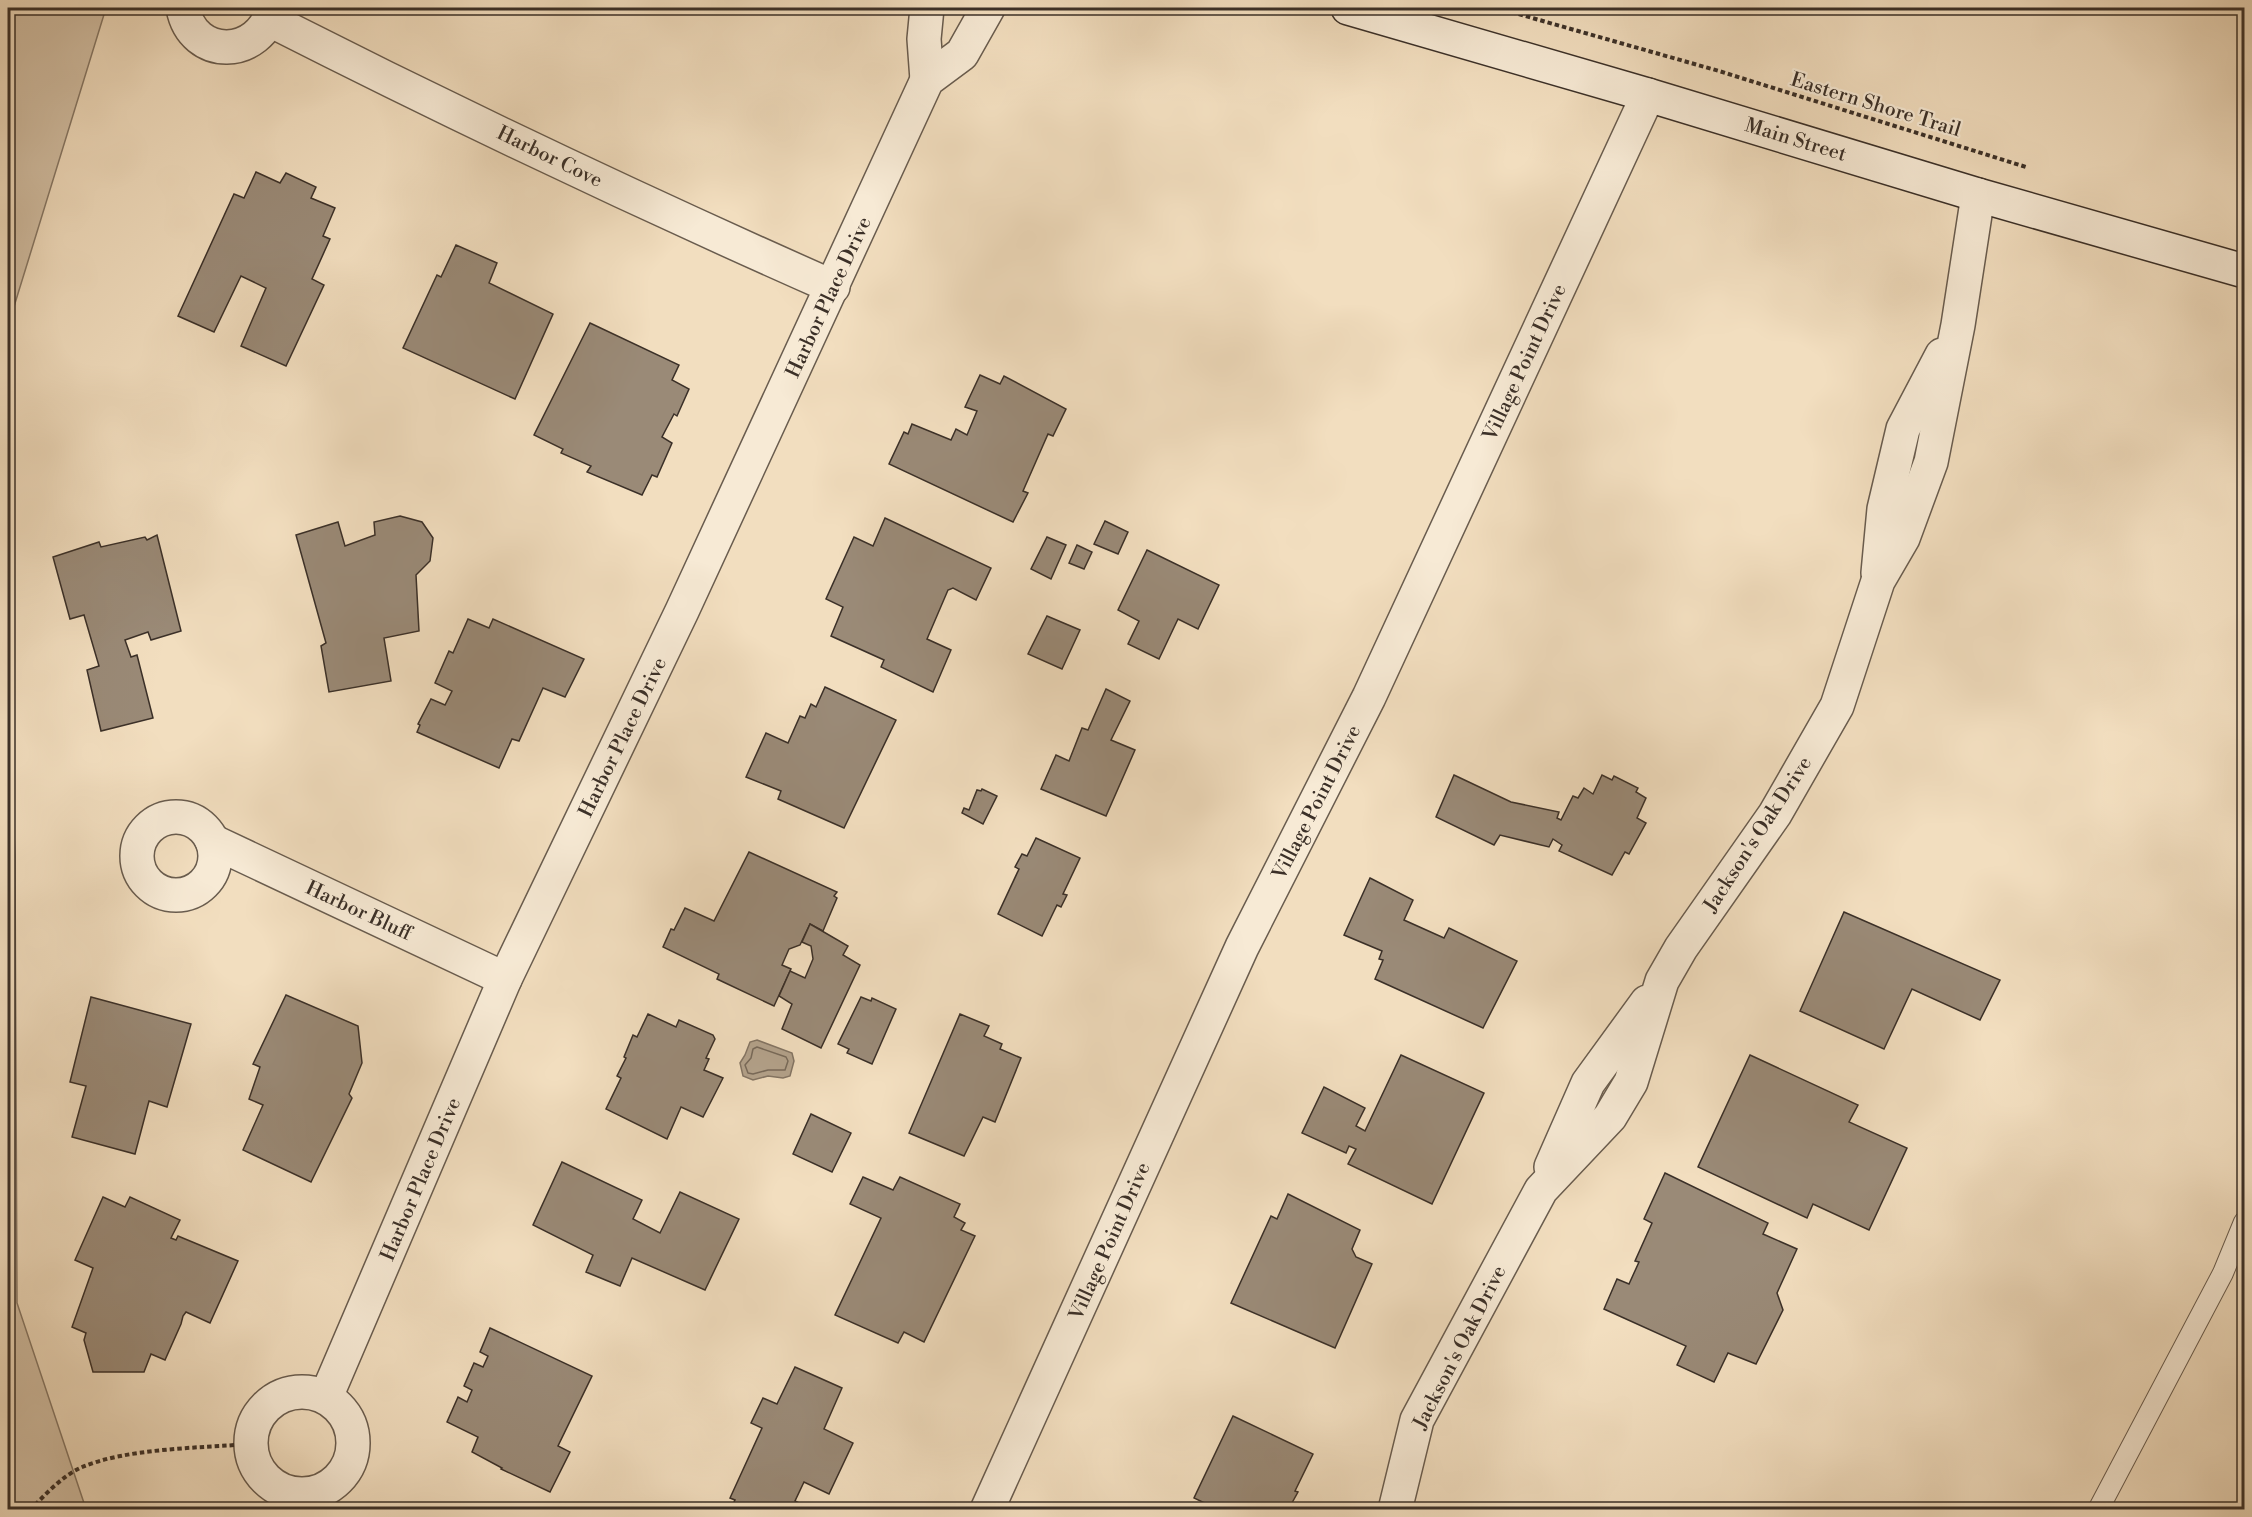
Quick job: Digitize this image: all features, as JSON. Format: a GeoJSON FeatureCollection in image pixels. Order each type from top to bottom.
{"type":"FeatureCollection","features":[{"type":"Feature","properties":{"kind":"street","name":"Harbor Cove"},"geometry":{"type":"LineString","coordinates":[[183,8],[185,18],[193,31],[205,41],[219,46],[234,47],[249,42],[261,33],[272,14],[341,56],[717,236],[833,287]]}},
{"type":"Feature","properties":{"kind":"street","name":"Harbor Place Drive"},"geometry":{"type":"LineString","coordinates":[[326,1397],[505,979],[682,611],[927,80],[924,39],[927,8]]}},
{"type":"Feature","properties":{"kind":"street","name":"Harbor Place Drive"},"geometry":{"type":"LineString","coordinates":[[927,80],[962,54],[988,8]]}},
{"type":"Feature","properties":{"kind":"street","name":"Main Street"},"geometry":{"type":"LineString","coordinates":[[1348,8],[1648,95],[1978,195],[2244,271]]}},
{"type":"Feature","properties":{"kind":"street","name":"Village Point Drive"},"geometry":{"type":"LineString","coordinates":[[987,1509],[1242,947],[1374,687],[1648,95]]}},
{"type":"Feature","properties":{"kind":"street","name":"Jackson's Oak Drive"},"geometry":{"type":"LineString","coordinates":[[1395,1509],[1417,1420],[1541,1190],[1610,1117],[1626,1091],[1631,1082],[1662,981],[1681,948],[1775,814],[1837,706],[1878,581],[1884,509],[1903,429],[1958,325],[1978,195]]}},
{"type":"Feature","properties":{"kind":"street","name":"Harbor Bluff"},"geometry":{"type":"LineString","coordinates":[[212,841],[505,979]]}},
{"type":"Feature","properties":{"kind":"street"},"geometry":{"type":"LineString","coordinates":[[291,1392],[309,1392],[326,1397],[339,1407],[349,1421],[354,1437],[353,1453],[347,1468],[337,1482],[323,1491],[308,1495],[291,1494],[276,1488],[262,1477],[253,1462],[250,1444],[253,1426],[262,1411],[275,1399],[291,1392]]}},
{"type":"Feature","properties":{"kind":"lane"},"geometry":{"type":"LineString","coordinates":[[2098,1509],[2223,1273],[2244,1222]]}},
{"type":"Feature","properties":{"kind":"path","name":"Eastern Shore Trail"},"geometry":{"type":"LineString","coordinates":[[1497,8],[1752,81],[2028,168]]}},
{"type":"Feature","properties":{"kind":"path"},"geometry":{"type":"LineString","coordinates":[[30,1509],[52,1487],[80,1469],[120,1456],[250,1444]]}},
{"type":"Feature","properties":{"kind":"shaded area"},"geometry":{"type":"Polygon","coordinates":[[[8,8],[106,8],[8,326],[8,8]]]}},
{"type":"Feature","properties":{"kind":"shaded area"},"geometry":{"type":"Polygon","coordinates":[[[8,691],[15,856],[17,1303],[86,1509],[8,1509],[8,691]]]}},
{"type":"Feature","properties":{"kind":"water"},"geometry":{"type":"Polygon","coordinates":[[[757,1040],[792,1053],[794,1061],[790,1076],[783,1078],[768,1076],[753,1080],[743,1076],[740,1063],[750,1042],[757,1040]]]}},
{"type":"Feature","properties":{"kind":"building"},"geometry":{"type":"Polygon","coordinates":[[[256,172],[280,183],[286,173],[316,187],[311,198],[335,208],[323,236],[330,239],[312,279],[324,285],[286,366],[241,346],[266,288],[241,276],[214,332],[178,316],[234,194],[244,198],[256,172]]]}},
{"type":"Feature","properties":{"kind":"building"},"geometry":{"type":"Polygon","coordinates":[[[456,245],[497,263],[489,283],[553,314],[515,399],[403,348],[437,275],[441,277],[456,245]]]}},
{"type":"Feature","properties":{"kind":"building"},"geometry":{"type":"Polygon","coordinates":[[[590,323],[679,365],[672,380],[689,389],[677,416],[674,414],[662,437],[672,443],[657,477],[652,475],[642,495],[587,472],[591,466],[561,453],[563,449],[534,435],[590,323]]]}},
{"type":"Feature","properties":{"kind":"building"},"geometry":{"type":"Polygon","coordinates":[[[980,375],[1000,384],[1004,376],[1066,409],[1053,436],[1048,434],[1023,491],[1028,493],[1013,522],[889,464],[904,432],[908,434],[912,424],[951,440],[956,429],[967,435],[977,411],[965,407],[980,375]]]}},
{"type":"Feature","properties":{"kind":"building"},"geometry":{"type":"Polygon","coordinates":[[[400,516],[422,522],[433,538],[430,561],[416,575],[419,631],[384,638],[391,681],[329,692],[321,646],[326,643],[296,535],[338,522],[345,546],[375,535],[374,522],[400,516]]]}},
{"type":"Feature","properties":{"kind":"building"},"geometry":{"type":"Polygon","coordinates":[[[885,518],[991,568],[976,600],[953,588],[948,590],[927,639],[951,650],[933,692],[881,667],[884,660],[831,636],[843,607],[826,599],[854,537],[873,546],[885,518]]]}},
{"type":"Feature","properties":{"kind":"building"},"geometry":{"type":"Polygon","coordinates":[[[1105,521],[1128,532],[1118,554],[1094,544],[1105,521]]]}},
{"type":"Feature","properties":{"kind":"building"},"geometry":{"type":"Polygon","coordinates":[[[157,535],[181,631],[151,640],[148,632],[125,640],[131,657],[137,655],[153,718],[101,731],[87,670],[99,666],[84,615],[70,619],[53,557],[99,542],[101,547],[145,537],[147,540],[157,535]]]}},
{"type":"Feature","properties":{"kind":"building"},"geometry":{"type":"Polygon","coordinates":[[[1047,537],[1066,545],[1051,579],[1031,569],[1047,537]]]}},
{"type":"Feature","properties":{"kind":"building"},"geometry":{"type":"Polygon","coordinates":[[[1077,545],[1092,552],[1084,569],[1069,563],[1077,545]]]}},
{"type":"Feature","properties":{"kind":"building"},"geometry":{"type":"Polygon","coordinates":[[[1147,550],[1219,585],[1198,629],[1178,619],[1159,659],[1128,644],[1139,621],[1118,610],[1147,550]]]}},
{"type":"Feature","properties":{"kind":"building"},"geometry":{"type":"Polygon","coordinates":[[[1047,616],[1080,630],[1062,669],[1028,654],[1047,616]]]}},
{"type":"Feature","properties":{"kind":"building"},"geometry":{"type":"Polygon","coordinates":[[[468,619],[489,628],[493,619],[584,659],[565,697],[543,688],[519,741],[512,739],[499,768],[417,732],[420,725],[418,724],[431,699],[445,705],[452,691],[435,683],[449,651],[453,653],[468,619]]]}},
{"type":"Feature","properties":{"kind":"building"},"geometry":{"type":"Polygon","coordinates":[[[825,687],[896,720],[844,828],[778,799],[781,791],[746,777],[766,733],[788,743],[800,716],[805,718],[811,704],[816,707],[825,687]]]}},
{"type":"Feature","properties":{"kind":"building"},"geometry":{"type":"Polygon","coordinates":[[[1106,689],[1130,701],[1111,740],[1135,750],[1106,816],[1041,789],[1056,755],[1069,761],[1082,728],[1088,730],[1106,689]]]}},
{"type":"Feature","properties":{"kind":"building"},"geometry":{"type":"Polygon","coordinates":[[[1454,775],[1511,802],[1559,812],[1557,818],[1561,820],[1573,796],[1578,798],[1584,788],[1593,794],[1602,775],[1612,780],[1614,776],[1638,788],[1636,792],[1646,798],[1637,818],[1646,823],[1629,854],[1625,852],[1612,875],[1559,851],[1562,845],[1553,839],[1549,847],[1500,835],[1494,845],[1436,817],[1454,775]]]}},
{"type":"Feature","properties":{"kind":"building"},"geometry":{"type":"Polygon","coordinates":[[[982,789],[997,796],[983,824],[962,813],[964,808],[969,810],[977,790],[982,789]]]}},
{"type":"Feature","properties":{"kind":"building"},"geometry":{"type":"Polygon","coordinates":[[[1036,838],[1080,858],[1063,894],[1067,895],[1061,907],[1057,905],[1042,936],[998,914],[1019,869],[1015,867],[1022,854],[1027,856],[1036,838]]]}},
{"type":"Feature","properties":{"kind":"building"},"geometry":{"type":"Polygon","coordinates":[[[749,852],[837,892],[834,896],[837,898],[823,931],[810,924],[800,945],[789,949],[782,965],[791,969],[774,1006],[717,979],[719,974],[663,947],[671,929],[674,930],[685,908],[714,921],[749,852]]]}},
{"type":"Feature","properties":{"kind":"building"},"geometry":{"type":"Polygon","coordinates":[[[1370,878],[1413,900],[1404,920],[1444,938],[1449,928],[1517,961],[1483,1028],[1375,979],[1383,960],[1379,959],[1382,951],[1344,935],[1370,878]]]}},
{"type":"Feature","properties":{"kind":"building"},"geometry":{"type":"Polygon","coordinates":[[[1844,912],[2000,980],[1980,1020],[1912,989],[1884,1049],[1800,1011],[1844,912]]]}},
{"type":"Feature","properties":{"kind":"building"},"geometry":{"type":"Polygon","coordinates":[[[810,924],[848,946],[843,955],[860,965],[821,1048],[782,1029],[792,1004],[779,996],[790,971],[805,978],[813,959],[811,946],[802,942],[810,924]]]}},
{"type":"Feature","properties":{"kind":"building"},"geometry":{"type":"Polygon","coordinates":[[[286,995],[358,1026],[362,1063],[349,1094],[352,1098],[311,1182],[243,1150],[263,1105],[249,1099],[260,1067],[253,1064],[286,995]]]}},
{"type":"Feature","properties":{"kind":"building"},"geometry":{"type":"Polygon","coordinates":[[[91,997],[191,1024],[167,1107],[149,1101],[135,1154],[72,1137],[86,1086],[70,1082],[91,997]]]}},
{"type":"Feature","properties":{"kind":"building"},"geometry":{"type":"Polygon","coordinates":[[[861,997],[871,1001],[872,998],[896,1009],[872,1064],[847,1053],[849,1049],[838,1044],[861,997]]]}},
{"type":"Feature","properties":{"kind":"building"},"geometry":{"type":"Polygon","coordinates":[[[648,1014],[676,1027],[679,1020],[713,1035],[715,1039],[706,1058],[709,1059],[704,1070],[723,1078],[703,1117],[681,1107],[667,1139],[606,1109],[621,1078],[617,1076],[626,1058],[624,1057],[633,1035],[637,1037],[648,1014]]]}},
{"type":"Feature","properties":{"kind":"building"},"geometry":{"type":"Polygon","coordinates":[[[960,1014],[989,1026],[984,1036],[1002,1044],[1000,1049],[1021,1058],[995,1122],[983,1117],[964,1156],[909,1133],[960,1014]]]}},
{"type":"Feature","properties":{"kind":"building"},"geometry":{"type":"Polygon","coordinates":[[[1401,1055],[1484,1093],[1432,1204],[1348,1164],[1356,1149],[1349,1146],[1346,1153],[1302,1133],[1324,1087],[1365,1108],[1356,1126],[1365,1131],[1401,1055]]]}},
{"type":"Feature","properties":{"kind":"building"},"geometry":{"type":"Polygon","coordinates":[[[1750,1055],[1858,1105],[1849,1122],[1907,1148],[1869,1230],[1813,1204],[1807,1218],[1698,1167],[1750,1055]]]}},
{"type":"Feature","properties":{"kind":"building"},"geometry":{"type":"Polygon","coordinates":[[[811,1114],[851,1133],[832,1172],[793,1154],[811,1114]]]}},
{"type":"Feature","properties":{"kind":"building"},"geometry":{"type":"Polygon","coordinates":[[[562,1162],[642,1200],[633,1219],[660,1233],[680,1192],[739,1219],[705,1290],[632,1258],[620,1286],[586,1272],[593,1255],[533,1225],[562,1162]]]}},
{"type":"Feature","properties":{"kind":"building"},"geometry":{"type":"Polygon","coordinates":[[[1665,1173],[1768,1223],[1763,1234],[1797,1249],[1777,1293],[1783,1310],[1756,1364],[1728,1353],[1714,1382],[1677,1365],[1686,1346],[1604,1309],[1617,1279],[1629,1284],[1639,1262],[1635,1261],[1652,1223],[1644,1219],[1665,1173]]]}},
{"type":"Feature","properties":{"kind":"building"},"geometry":{"type":"Polygon","coordinates":[[[863,1177],[893,1190],[900,1177],[960,1204],[954,1217],[965,1223],[961,1230],[975,1236],[924,1342],[904,1332],[898,1343],[835,1315],[881,1218],[850,1204],[863,1177]]]}},
{"type":"Feature","properties":{"kind":"building"},"geometry":{"type":"Polygon","coordinates":[[[1288,1194],[1360,1230],[1352,1249],[1356,1257],[1372,1264],[1335,1348],[1231,1303],[1271,1216],[1277,1219],[1288,1194]]]}},
{"type":"Feature","properties":{"kind":"building"},"geometry":{"type":"Polygon","coordinates":[[[103,1197],[125,1207],[130,1197],[180,1220],[171,1238],[176,1240],[178,1236],[238,1261],[210,1323],[186,1312],[165,1360],[151,1354],[144,1372],[93,1372],[84,1340],[86,1333],[72,1327],[93,1268],[75,1260],[103,1197]]]}},
{"type":"Feature","properties":{"kind":"building"},"geometry":{"type":"Polygon","coordinates":[[[490,1328],[592,1376],[558,1446],[570,1452],[550,1492],[501,1469],[472,1452],[478,1437],[447,1422],[458,1397],[467,1402],[472,1390],[464,1386],[474,1363],[483,1367],[488,1356],[480,1352],[490,1328]]]}},
{"type":"Feature","properties":{"kind":"building"},"geometry":{"type":"Polygon","coordinates":[[[795,1367],[842,1388],[824,1429],[853,1443],[829,1494],[804,1482],[795,1501],[813,1510],[730,1510],[735,1500],[730,1498],[762,1428],[751,1423],[763,1398],[777,1404],[795,1367]]]}},
{"type":"Feature","properties":{"kind":"building"},"geometry":{"type":"Polygon","coordinates":[[[1233,1416],[1313,1454],[1288,1510],[1219,1510],[1194,1498],[1233,1416]]]}}]}
